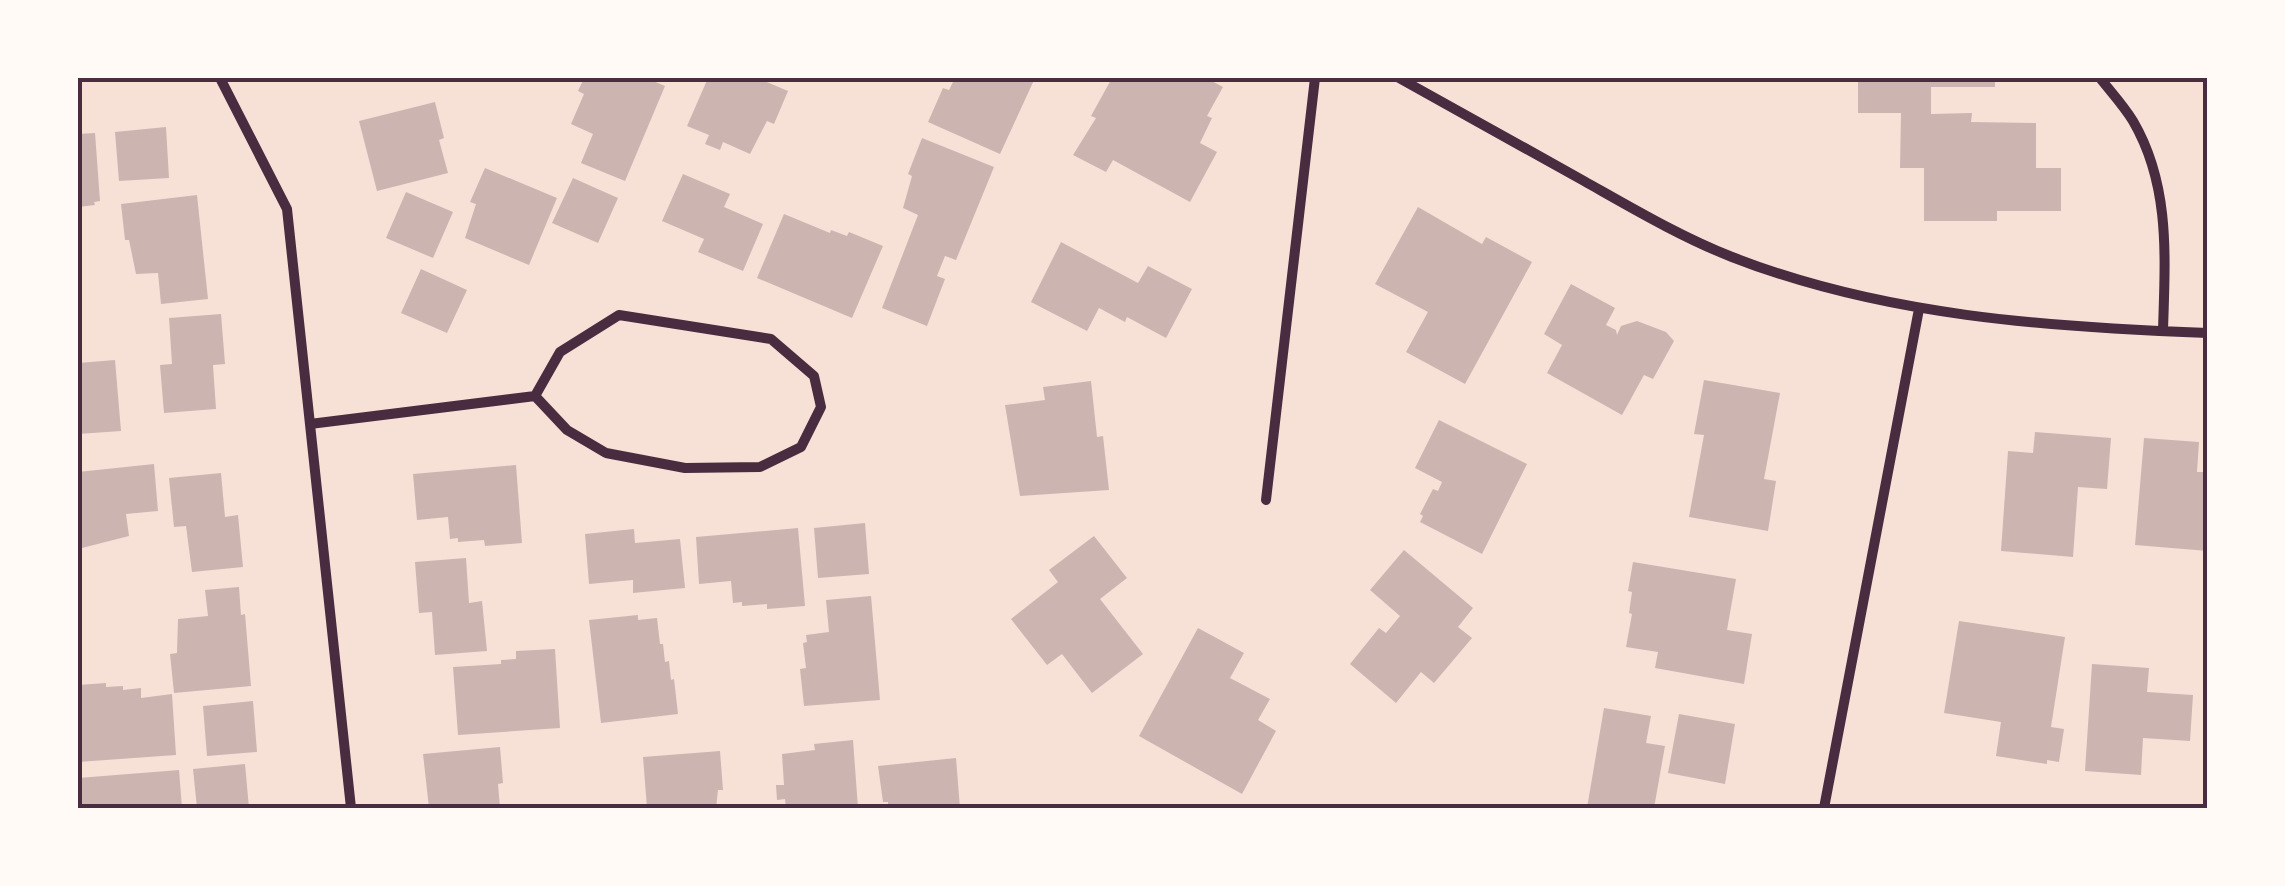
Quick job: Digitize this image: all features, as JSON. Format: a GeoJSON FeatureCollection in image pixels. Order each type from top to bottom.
{"type":"FeatureCollection","features":[{"type":"Feature","properties":{"kind":"street"},"geometry":{"type":"LineString","coordinates":[[220,78],[287,209],[350,808]]}},
{"type":"Feature","properties":{"kind":"street"},"geometry":{"type":"LineString","coordinates":[[1266,500],[1315,78]]}},
{"type":"Feature","properties":{"kind":"street"},"geometry":{"type":"LineString","coordinates":[[1399,78],[1641,213],[1730,256],[1828,290],[1919,309],[2043,323],[2208,333]]}},
{"type":"Feature","properties":{"kind":"street"},"geometry":{"type":"LineString","coordinates":[[2100,78],[2133,121],[2157,178],[2166,239],[2163,331]]}},
{"type":"Feature","properties":{"kind":"street"},"geometry":{"type":"LineString","coordinates":[[1824,808],[1919,309]]}},
{"type":"Feature","properties":{"kind":"street"},"geometry":{"type":"LineString","coordinates":[[619,315],[771,339],[814,376],[820,408],[801,447],[760,467],[685,468],[606,452],[568,430],[535,396],[560,352],[619,315]]}},
{"type":"Feature","properties":{"kind":"street"},"geometry":{"type":"LineString","coordinates":[[310,424],[535,396]]}},
{"type":"Feature","properties":{"kind":"building"},"geometry":{"type":"Polygon","coordinates":[[[584,78],[646,78],[665,86],[625,181],[581,163],[593,134],[571,124],[584,94],[578,91],[584,78]]]}},
{"type":"Feature","properties":{"kind":"building"},"geometry":{"type":"Polygon","coordinates":[[[708,78],[757,78],[788,91],[774,124],[767,121],[750,154],[723,142],[720,150],[705,144],[709,135],[687,126],[708,78]]]}},
{"type":"Feature","properties":{"kind":"building"},"geometry":{"type":"Polygon","coordinates":[[[955,78],[1035,78],[1000,154],[928,122],[943,88],[949,90],[955,78]]]}},
{"type":"Feature","properties":{"kind":"building"},"geometry":{"type":"Polygon","coordinates":[[[1112,78],[1206,78],[1223,87],[1207,116],[1212,118],[1200,143],[1217,152],[1190,202],[1113,160],[1106,172],[1073,155],[1096,118],[1091,116],[1112,78]]]}},
{"type":"Feature","properties":{"kind":"building"},"geometry":{"type":"Polygon","coordinates":[[[1858,78],[1995,78],[1995,87],[1931,87],[1931,114],[1972,113],[1971,122],[2036,123],[2036,168],[2061,168],[2061,211],[1997,211],[1997,221],[1924,221],[1924,168],[1900,168],[1901,113],[1858,113],[1858,78]]]}},
{"type":"Feature","properties":{"kind":"building"},"geometry":{"type":"Polygon","coordinates":[[[435,102],[448,173],[377,191],[359,121],[435,102]]]}},
{"type":"Feature","properties":{"kind":"building"},"geometry":{"type":"Polygon","coordinates":[[[166,127],[169,178],[119,181],[115,132],[166,127]]]}},
{"type":"Feature","properties":{"kind":"building"},"geometry":{"type":"Polygon","coordinates":[[[95,133],[100,201],[78,207],[78,134],[95,133]]]}},
{"type":"Feature","properties":{"kind":"building"},"geometry":{"type":"Polygon","coordinates":[[[922,138],[994,167],[956,260],[945,256],[937,276],[945,279],[927,326],[882,308],[918,215],[903,208],[912,176],[908,174],[922,138]]]}},
{"type":"Feature","properties":{"kind":"building"},"geometry":{"type":"Polygon","coordinates":[[[485,168],[557,198],[529,265],[465,238],[476,204],[470,202],[485,168]]]}},
{"type":"Feature","properties":{"kind":"building"},"geometry":{"type":"Polygon","coordinates":[[[683,174],[730,194],[724,207],[763,224],[743,271],[698,252],[704,239],[662,221],[683,174]]]}},
{"type":"Feature","properties":{"kind":"building"},"geometry":{"type":"Polygon","coordinates":[[[573,178],[618,198],[598,243],[552,223],[573,178]]]}},
{"type":"Feature","properties":{"kind":"building"},"geometry":{"type":"Polygon","coordinates":[[[406,192],[453,212],[433,258],[386,238],[406,192]]]}},
{"type":"Feature","properties":{"kind":"building"},"geometry":{"type":"Polygon","coordinates":[[[197,195],[208,299],[161,304],[158,273],[136,274],[129,240],[125,240],[121,204],[197,195]]]}},
{"type":"Feature","properties":{"kind":"building"},"geometry":{"type":"Polygon","coordinates":[[[1418,207],[1482,244],[1486,237],[1532,262],[1465,384],[1406,352],[1428,312],[1375,284],[1418,207]]]}},
{"type":"Feature","properties":{"kind":"building"},"geometry":{"type":"Polygon","coordinates":[[[784,214],[830,233],[831,230],[847,236],[849,232],[883,246],[852,318],[757,278],[784,214]]]}},
{"type":"Feature","properties":{"kind":"building"},"geometry":{"type":"Polygon","coordinates":[[[1061,242],[1138,283],[1148,266],[1192,289],[1166,338],[1127,317],[1125,322],[1099,308],[1087,331],[1031,302],[1061,242]]]}},
{"type":"Feature","properties":{"kind":"building"},"geometry":{"type":"Polygon","coordinates":[[[421,269],[467,290],[447,333],[401,313],[421,269]]]}},
{"type":"Feature","properties":{"kind":"building"},"geometry":{"type":"Polygon","coordinates":[[[1571,284],[1615,308],[1606,325],[1616,330],[1617,335],[1621,326],[1637,321],[1666,332],[1674,341],[1653,379],[1644,375],[1622,415],[1547,373],[1562,345],[1544,334],[1571,284]]]}},
{"type":"Feature","properties":{"kind":"building"},"geometry":{"type":"Polygon","coordinates":[[[221,314],[225,364],[213,365],[216,409],[164,413],[160,365],[172,364],[169,318],[221,314]]]}},
{"type":"Feature","properties":{"kind":"building"},"geometry":{"type":"Polygon","coordinates":[[[115,360],[121,431],[78,434],[78,363],[115,360]]]}},
{"type":"Feature","properties":{"kind":"building"},"geometry":{"type":"Polygon","coordinates":[[[1704,380],[1780,393],[1764,479],[1776,481],[1768,531],[1689,517],[1704,435],[1694,434],[1704,380]]]}},
{"type":"Feature","properties":{"kind":"building"},"geometry":{"type":"Polygon","coordinates":[[[1091,381],[1097,437],[1103,436],[1109,490],[1020,496],[1005,405],[1045,400],[1043,387],[1091,381]]]}},
{"type":"Feature","properties":{"kind":"building"},"geometry":{"type":"Polygon","coordinates":[[[1439,420],[1527,464],[1482,554],[1420,522],[1433,489],[1438,491],[1442,482],[1415,468],[1439,420]]]}},
{"type":"Feature","properties":{"kind":"building"},"geometry":{"type":"Polygon","coordinates":[[[2035,432],[2111,438],[2107,489],[2078,487],[2073,557],[2001,551],[2008,451],[2033,453],[2035,432]]]}},
{"type":"Feature","properties":{"kind":"building"},"geometry":{"type":"Polygon","coordinates":[[[2144,438],[2199,442],[2197,472],[2208,472],[2208,551],[2135,545],[2144,438]]]}},
{"type":"Feature","properties":{"kind":"building"},"geometry":{"type":"Polygon","coordinates":[[[154,464],[158,511],[126,514],[129,536],[78,549],[78,472],[154,464]]]}},
{"type":"Feature","properties":{"kind":"building"},"geometry":{"type":"Polygon","coordinates":[[[516,465],[522,543],[485,546],[484,540],[458,542],[458,538],[450,539],[448,517],[417,520],[413,474],[516,465]]]}},
{"type":"Feature","properties":{"kind":"building"},"geometry":{"type":"Polygon","coordinates":[[[221,473],[225,517],[238,515],[243,567],[192,572],[186,526],[174,527],[169,478],[221,473]]]}},
{"type":"Feature","properties":{"kind":"building"},"geometry":{"type":"Polygon","coordinates":[[[865,523],[869,574],[818,578],[814,528],[865,523]]]}},
{"type":"Feature","properties":{"kind":"building"},"geometry":{"type":"Polygon","coordinates":[[[798,528],[805,606],[742,606],[742,602],[733,603],[731,581],[699,584],[696,537],[798,528]]]}},
{"type":"Feature","properties":{"kind":"building"},"geometry":{"type":"Polygon","coordinates":[[[634,529],[635,543],[680,539],[685,588],[633,593],[633,580],[589,584],[585,534],[634,529]]]}},
{"type":"Feature","properties":{"kind":"building"},"geometry":{"type":"Polygon","coordinates":[[[1094,536],[1127,578],[1100,599],[1143,654],[1092,693],[1062,654],[1047,665],[1011,619],[1058,582],[1049,570],[1094,536]]]}},
{"type":"Feature","properties":{"kind":"building"},"geometry":{"type":"Polygon","coordinates":[[[1404,550],[1473,608],[1458,627],[1472,638],[1434,683],[1421,672],[1396,703],[1350,664],[1379,628],[1386,633],[1400,616],[1370,590],[1404,550]]]}},
{"type":"Feature","properties":{"kind":"building"},"geometry":{"type":"Polygon","coordinates":[[[466,558],[469,603],[482,601],[487,651],[435,655],[432,612],[419,613],[415,562],[466,558]]]}},
{"type":"Feature","properties":{"kind":"building"},"geometry":{"type":"Polygon","coordinates":[[[1633,562],[1736,579],[1727,630],[1752,634],[1744,684],[1655,668],[1658,652],[1626,647],[1632,614],[1632,592],[1628,591],[1633,562]]]}},
{"type":"Feature","properties":{"kind":"building"},"geometry":{"type":"Polygon","coordinates":[[[239,587],[251,686],[174,693],[170,654],[177,653],[178,619],[208,616],[205,590],[239,587]]]}},
{"type":"Feature","properties":{"kind":"building"},"geometry":{"type":"Polygon","coordinates":[[[871,596],[880,700],[804,706],[800,669],[806,668],[803,643],[807,642],[806,635],[829,632],[826,600],[871,596]]]}},
{"type":"Feature","properties":{"kind":"building"},"geometry":{"type":"Polygon","coordinates":[[[638,615],[638,620],[657,618],[665,662],[669,661],[671,680],[674,679],[678,714],[601,723],[589,620],[638,615]]]}},
{"type":"Feature","properties":{"kind":"building"},"geometry":{"type":"Polygon","coordinates":[[[1959,621],[2065,637],[2051,727],[2064,729],[2059,762],[2047,760],[2047,764],[1996,756],[2001,722],[1944,713],[1959,621]]]}},
{"type":"Feature","properties":{"kind":"building"},"geometry":{"type":"Polygon","coordinates":[[[1198,628],[1244,653],[1230,678],[1270,699],[1258,720],[1276,731],[1242,794],[1139,736],[1198,628]]]}},
{"type":"Feature","properties":{"kind":"building"},"geometry":{"type":"Polygon","coordinates":[[[555,649],[560,728],[458,735],[453,667],[501,664],[501,660],[516,659],[516,651],[555,649]]]}},
{"type":"Feature","properties":{"kind":"building"},"geometry":{"type":"Polygon","coordinates":[[[2092,664],[2149,668],[2147,692],[2193,695],[2190,741],[2143,738],[2141,775],[2085,771],[2092,664]]]}},
{"type":"Feature","properties":{"kind":"building"},"geometry":{"type":"Polygon","coordinates":[[[106,683],[106,687],[123,686],[123,690],[141,688],[141,698],[172,694],[176,755],[78,762],[78,685],[106,683]]]}},
{"type":"Feature","properties":{"kind":"building"},"geometry":{"type":"Polygon","coordinates":[[[253,701],[257,752],[207,756],[203,706],[253,701]]]}},
{"type":"Feature","properties":{"kind":"building"},"geometry":{"type":"Polygon","coordinates":[[[1604,708],[1651,716],[1646,743],[1665,746],[1654,808],[1587,808],[1604,708]]]}},
{"type":"Feature","properties":{"kind":"building"},"geometry":{"type":"Polygon","coordinates":[[[1679,714],[1735,724],[1725,784],[1668,773],[1679,714]]]}},
{"type":"Feature","properties":{"kind":"building"},"geometry":{"type":"Polygon","coordinates":[[[853,740],[858,808],[786,808],[785,799],[777,800],[776,785],[784,785],[782,754],[815,750],[814,744],[853,740]]]}},
{"type":"Feature","properties":{"kind":"building"},"geometry":{"type":"Polygon","coordinates":[[[500,747],[500,808],[429,808],[423,754],[500,747]]]}},
{"type":"Feature","properties":{"kind":"building"},"geometry":{"type":"Polygon","coordinates":[[[720,751],[723,790],[718,790],[716,808],[647,808],[643,757],[720,751]]]}},
{"type":"Feature","properties":{"kind":"building"},"geometry":{"type":"Polygon","coordinates":[[[956,758],[960,808],[888,808],[888,802],[883,802],[878,766],[956,758]]]}},
{"type":"Feature","properties":{"kind":"building"},"geometry":{"type":"Polygon","coordinates":[[[245,764],[249,808],[197,808],[193,769],[245,764]]]}},
{"type":"Feature","properties":{"kind":"building"},"geometry":{"type":"Polygon","coordinates":[[[179,770],[182,808],[78,808],[78,778],[179,770]]]}}]}
